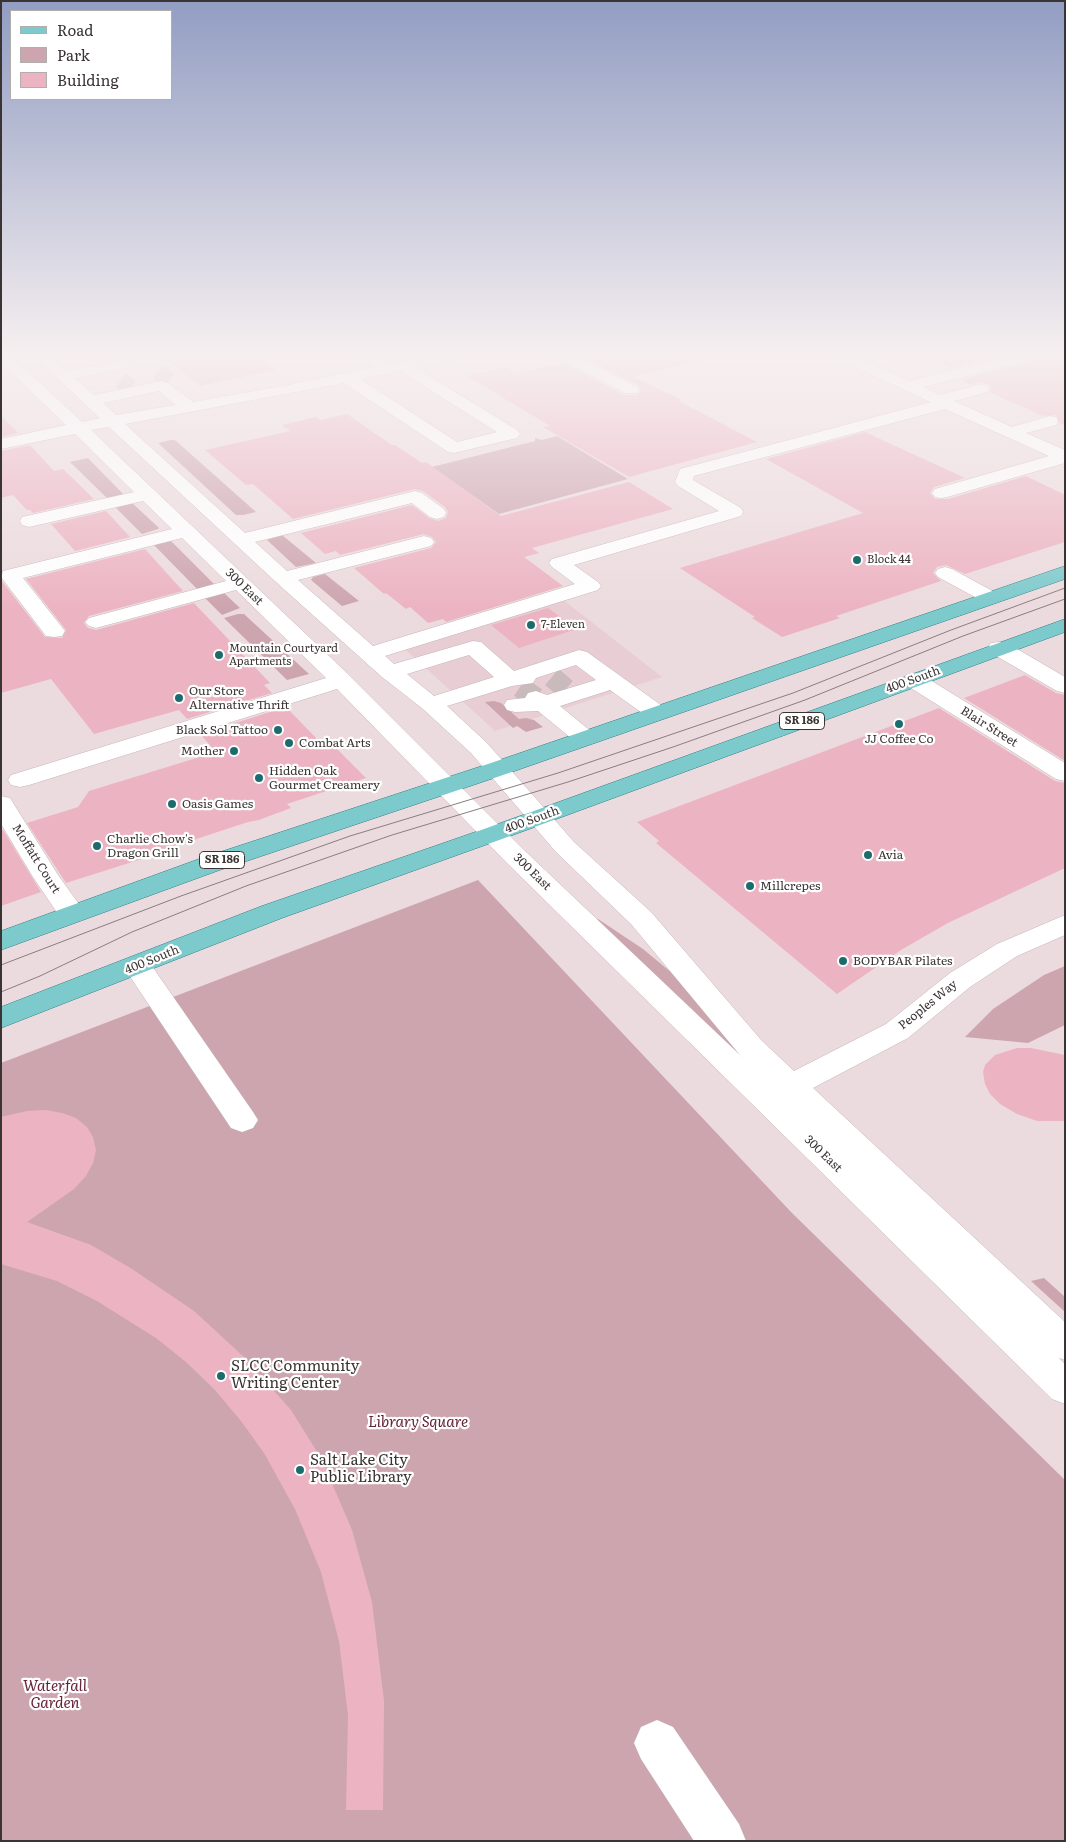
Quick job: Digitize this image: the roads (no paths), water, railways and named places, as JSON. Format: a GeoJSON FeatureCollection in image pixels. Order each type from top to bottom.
{"type":"FeatureCollection","features":[{"type":"Feature","properties":{"kind":"main road","name":"SR 186"},"geometry":{"type":"LineString","coordinates":[[1,940],[208,865],[496,769],[1065,572]]}},
{"type":"Feature","properties":{"kind":"main road","name":"400 South"},"geometry":{"type":"LineString","coordinates":[[1,1018],[272,912],[493,834],[1065,625]]}},
{"type":"Feature","properties":{"kind":"street"},"geometry":{"type":"LineString","coordinates":[[1,444],[77,436]]}},
{"type":"Feature","properties":{"kind":"street"},"geometry":{"type":"LineString","coordinates":[[34,454],[83,436]]}},
{"type":"Feature","properties":{"kind":"street","name":"300 East"},"geometry":{"type":"LineString","coordinates":[[87,436],[341,680],[493,834],[1065,1388]]}},
{"type":"Feature","properties":{"kind":"street"},"geometry":{"type":"LineString","coordinates":[[128,436],[283,578],[390,672],[431,704],[479,748],[565,847],[642,918],[729,1024],[791,1086],[1065,1345]]}},
{"type":"Feature","properties":{"kind":"street"},"geometry":{"type":"LineString","coordinates":[[436,436],[454,448],[503,436]]}},
{"type":"Feature","properties":{"kind":"street"},"geometry":{"type":"LineString","coordinates":[[369,654],[591,586],[559,563],[734,512],[684,482],[686,473],[818,436]]}},
{"type":"Feature","properties":{"kind":"street"},"geometry":{"type":"LineString","coordinates":[[1020,436],[1063,455]]}},
{"type":"Feature","properties":{"kind":"street"},"geometry":{"type":"LineString","coordinates":[[941,493],[1063,455]]}},
{"type":"Feature","properties":{"kind":"street"},"geometry":{"type":"LineString","coordinates":[[29,522],[148,494]]}},
{"type":"Feature","properties":{"kind":"street"},"geometry":{"type":"LineString","coordinates":[[243,540],[415,497],[437,513]]}},
{"type":"Feature","properties":{"kind":"street"},"geometry":{"type":"LineString","coordinates":[[227,525],[280,512]]}},
{"type":"Feature","properties":{"kind":"street"},"geometry":{"type":"LineString","coordinates":[[1,560],[40,550],[66,554],[183,528]]}},
{"type":"Feature","properties":{"kind":"street"},"geometry":{"type":"LineString","coordinates":[[54,631],[10,574],[183,528]]}},
{"type":"Feature","properties":{"kind":"street"},"geometry":{"type":"LineString","coordinates":[[283,578],[424,542]]}},
{"type":"Feature","properties":{"kind":"street"},"geometry":{"type":"LineString","coordinates":[[945,573],[991,598]]}},
{"type":"Feature","properties":{"kind":"street"},"geometry":{"type":"LineString","coordinates":[[96,622],[240,583]]}},
{"type":"Feature","properties":{"kind":"street"},"geometry":{"type":"LineString","coordinates":[[390,672],[473,647],[521,694],[585,738]]}},
{"type":"Feature","properties":{"kind":"street"},"geometry":{"type":"LineString","coordinates":[[999,648],[1065,686]]}},
{"type":"Feature","properties":{"kind":"street"},"geometry":{"type":"LineString","coordinates":[[521,694],[579,657],[657,713]]}},
{"type":"Feature","properties":{"kind":"street"},"geometry":{"type":"LineString","coordinates":[[20,780],[341,680]]}},
{"type":"Feature","properties":{"kind":"street","name":"Blair Street"},"geometry":{"type":"LineString","coordinates":[[914,680],[1065,774]]}},
{"type":"Feature","properties":{"kind":"street"},"geometry":{"type":"LineString","coordinates":[[431,704],[614,681]]}},
{"type":"Feature","properties":{"kind":"street"},"geometry":{"type":"LineString","coordinates":[[521,694],[559,683],[521,694]]}},
{"type":"Feature","properties":{"kind":"street"},"geometry":{"type":"LineString","coordinates":[[1000,757],[1022,748]]}},
{"type":"Feature","properties":{"kind":"street","name":"Moffatt Court"},"geometry":{"type":"LineString","coordinates":[[1,802],[46,877],[72,914]]}},
{"type":"Feature","properties":{"kind":"street","name":"Peoples Way"},"geometry":{"type":"LineString","coordinates":[[791,1086],[896,1031],[960,980],[1007,950],[1065,924]]}},
{"type":"Feature","properties":{"kind":"street"},"geometry":{"type":"LineString","coordinates":[[137,966],[242,1120]]}},
{"type":"Feature","properties":{"kind":"street"},"geometry":{"type":"LineString","coordinates":[[657,1743],[722,1841]]}},
{"type":"Feature","properties":{"kind":"tunnel"},"geometry":{"type":"LineString","coordinates":[[552,677],[566,689]]}},
{"type":"Feature","properties":{"kind":"tunnel"},"geometry":{"type":"LineString","coordinates":[[520,687],[536,698]]}},
{"type":"Feature","properties":{"kind":"tram line"},"geometry":{"type":"LineString","coordinates":[[1,965],[181,896],[350,836],[558,773],[793,693],[951,630],[1065,588]]}},
{"type":"Feature","properties":{"kind":"tram line"},"geometry":{"type":"LineString","coordinates":[[1,992],[40,976],[132,932],[246,886],[392,835],[568,782],[673,747],[805,700],[963,636],[1065,599]]}},
{"type":"Feature","properties":{"kind":"place","name":"Block 44"},"geometry":{"type":"Point","coordinates":[857,560]}},
{"type":"Feature","properties":{"kind":"place","name":"7-Eleven"},"geometry":{"type":"Point","coordinates":[531,625]}},
{"type":"Feature","properties":{"kind":"place","name":"Mountain Courtyard Apartments"},"geometry":{"type":"Point","coordinates":[219,655]}},
{"type":"Feature","properties":{"kind":"place","name":"Our Store Alternative Thrift"},"geometry":{"type":"Point","coordinates":[179,698]}},
{"type":"Feature","properties":{"kind":"place","name":"JJ Coffee Co"},"geometry":{"type":"Point","coordinates":[899,724]}},
{"type":"Feature","properties":{"kind":"place","name":"Black Sol Tattoo"},"geometry":{"type":"Point","coordinates":[278,730]}},
{"type":"Feature","properties":{"kind":"place","name":"Combat Arts"},"geometry":{"type":"Point","coordinates":[289,743]}},
{"type":"Feature","properties":{"kind":"place","name":"Mother"},"geometry":{"type":"Point","coordinates":[234,751]}},
{"type":"Feature","properties":{"kind":"place","name":"Hidden Oak Gourmet Creamery"},"geometry":{"type":"Point","coordinates":[259,778]}},
{"type":"Feature","properties":{"kind":"place","name":"Oasis Games"},"geometry":{"type":"Point","coordinates":[172,804]}},
{"type":"Feature","properties":{"kind":"place","name":"Charlie Chow's Dragon Grill"},"geometry":{"type":"Point","coordinates":[97,846]}},
{"type":"Feature","properties":{"kind":"place","name":"Avia"},"geometry":{"type":"Point","coordinates":[868,855]}},
{"type":"Feature","properties":{"kind":"place","name":"Millcrepes"},"geometry":{"type":"Point","coordinates":[750,886]}},
{"type":"Feature","properties":{"kind":"place","name":"BODYBAR Pilates"},"geometry":{"type":"Point","coordinates":[843,961]}},
{"type":"Feature","properties":{"kind":"place","name":"SLCC Community Writing Center"},"geometry":{"type":"Point","coordinates":[221,1376]}},
{"type":"Feature","properties":{"kind":"place","name":"Salt Lake City Public Library"},"geometry":{"type":"Point","coordinates":[300,1470]}},
{"type":"Feature","properties":{"kind":"park label","name":"Library Square"},"geometry":{"type":"Point","coordinates":[418,1423]}},
{"type":"Feature","properties":{"kind":"park label","name":"Waterfall Garden"},"geometry":{"type":"Point","coordinates":[55,1696]}}]}
